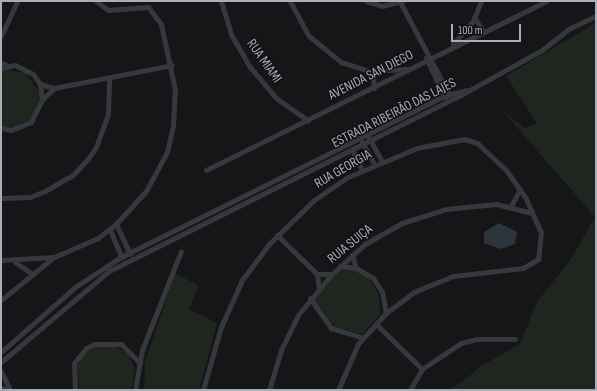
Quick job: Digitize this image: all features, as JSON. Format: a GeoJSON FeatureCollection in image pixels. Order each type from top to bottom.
{"type":"FeatureCollection","features":[{"type":"Feature","properties":{"kind":"street"},"geometry":{"type":"LineString","coordinates":[[1,36],[17,1]]}},
{"type":"Feature","properties":{"kind":"street"},"geometry":{"type":"LineString","coordinates":[[1,300],[54,257],[110,230],[146,192],[167,152],[175,105],[172,65],[161,24],[153,10],[142,6],[108,10],[96,1]]}},
{"type":"Feature","properties":{"kind":"street","name":"RUA MIAMI"},"geometry":{"type":"LineString","coordinates":[[221,1],[232,36],[250,67],[276,98],[308,120]]}},
{"type":"Feature","properties":{"kind":"street"},"geometry":{"type":"LineString","coordinates":[[290,1],[308,36],[324,51],[341,62],[369,71],[414,68]]}},
{"type":"Feature","properties":{"kind":"street"},"geometry":{"type":"LineString","coordinates":[[366,1],[382,6],[401,2],[446,95],[447,102]]}},
{"type":"Feature","properties":{"kind":"street"},"geometry":{"type":"LineString","coordinates":[[449,48],[474,17],[481,1]]}},
{"type":"Feature","properties":{"kind":"street","name":"AVENIDA SAN DIEGO"},"geometry":{"type":"LineString","coordinates":[[206,170],[374,88],[449,48],[546,1]]}},
{"type":"Feature","properties":{"kind":"street"},"geometry":{"type":"LineString","coordinates":[[467,90],[542,50],[570,28],[596,16]]}},
{"type":"Feature","properties":{"kind":"street"},"geometry":{"type":"LineString","coordinates":[[474,17],[483,31]]}},
{"type":"Feature","properties":{"kind":"street"},"geometry":{"type":"LineString","coordinates":[[1,63],[26,69],[40,84],[54,88],[172,65]]}},
{"type":"Feature","properties":{"kind":"street"},"geometry":{"type":"LineString","coordinates":[[1,68],[9,66]]}},
{"type":"Feature","properties":{"kind":"street"},"geometry":{"type":"LineString","coordinates":[[369,71],[373,76],[374,88]]}},
{"type":"Feature","properties":{"kind":"street"},"geometry":{"type":"LineString","coordinates":[[1,198],[45,191],[73,175],[88,159],[96,147],[108,114],[109,78]]}},
{"type":"Feature","properties":{"kind":"street"},"geometry":{"type":"LineString","coordinates":[[40,84],[42,100]]}},
{"type":"Feature","properties":{"kind":"street"},"geometry":{"type":"LineString","coordinates":[[1,128],[11,130],[31,122],[42,100],[54,88]]}},
{"type":"Feature","properties":{"kind":"street","name":"ESTRADA RIBEIRÃO DAS LAJES"},"geometry":{"type":"LineString","coordinates":[[1,352],[75,287],[122,256],[446,95],[467,90]]}},
{"type":"Feature","properties":{"kind":"street","name":"ESTRADA RIBEIRÃO DAS LAJES"},"geometry":{"type":"LineString","coordinates":[[1,362],[85,288],[133,258],[447,102],[467,90]]}},
{"type":"Feature","properties":{"kind":"street"},"geometry":{"type":"LineString","coordinates":[[367,134],[381,160]]}},
{"type":"Feature","properties":{"kind":"street"},"geometry":{"type":"LineString","coordinates":[[359,138],[374,164]]}},
{"type":"Feature","properties":{"kind":"street","name":"RUA GEORGIA"},"geometry":{"type":"LineString","coordinates":[[203,390],[230,302],[277,235],[314,200],[381,160],[439,142],[468,140],[488,151],[520,189],[541,232],[542,249],[538,259],[529,266],[453,276],[414,292],[386,313]]}},
{"type":"Feature","properties":{"kind":"street"},"geometry":{"type":"LineString","coordinates":[[344,146],[349,150],[362,170]]}},
{"type":"Feature","properties":{"kind":"street"},"geometry":{"type":"LineString","coordinates":[[511,206],[520,189]]}},
{"type":"Feature","properties":{"kind":"street","name":"RUIA SUIÇA"},"geometry":{"type":"LineString","coordinates":[[269,390],[287,336],[310,298],[352,255],[385,231],[425,215],[466,205],[511,206],[532,213]]}},
{"type":"Feature","properties":{"kind":"street"},"geometry":{"type":"LineString","coordinates":[[116,224],[133,258]]}},
{"type":"Feature","properties":{"kind":"street"},"geometry":{"type":"LineString","coordinates":[[110,230],[125,263]]}},
{"type":"Feature","properties":{"kind":"street"},"geometry":{"type":"LineString","coordinates":[[277,235],[317,274],[319,288]]}},
{"type":"Feature","properties":{"kind":"street"},"geometry":{"type":"LineString","coordinates":[[135,390],[139,362],[181,251]]}},
{"type":"Feature","properties":{"kind":"street"},"geometry":{"type":"LineString","coordinates":[[352,255],[356,268]]}},
{"type":"Feature","properties":{"kind":"street"},"geometry":{"type":"LineString","coordinates":[[1,260],[12,261],[54,257]]}},
{"type":"Feature","properties":{"kind":"street"},"geometry":{"type":"LineString","coordinates":[[12,261],[23,265],[32,274]]}},
{"type":"Feature","properties":{"kind":"street"},"geometry":{"type":"LineString","coordinates":[[338,390],[363,338],[386,313],[376,282],[356,268],[340,266]]}},
{"type":"Feature","properties":{"kind":"street"},"geometry":{"type":"LineString","coordinates":[[317,274],[332,274]]}},
{"type":"Feature","properties":{"kind":"street"},"geometry":{"type":"LineString","coordinates":[[310,298],[331,328],[363,338]]}},
{"type":"Feature","properties":{"kind":"street"},"geometry":{"type":"LineString","coordinates":[[376,324],[422,369]]}},
{"type":"Feature","properties":{"kind":"street"},"geometry":{"type":"LineString","coordinates":[[410,390],[422,369],[461,343],[477,339],[515,339]]}},
{"type":"Feature","properties":{"kind":"street"},"geometry":{"type":"LineString","coordinates":[[75,390],[74,363],[86,348],[94,344],[121,344],[139,362]]}},
{"type":"Feature","properties":{"kind":"street"},"geometry":{"type":"LineString","coordinates":[[1,371],[9,390]]}},
{"type":"Feature","properties":{"kind":"street"},"geometry":{"type":"LineString","coordinates":[[1,383],[9,390]]}},
{"type":"Feature","properties":{"kind":"street"},"geometry":{"type":"LineString","coordinates":[[1,388],[9,390]]}},
{"type":"Feature","properties":{"kind":"shaded area"},"geometry":{"type":"Polygon","coordinates":[[[596,23],[596,390],[451,390],[483,365],[520,344],[537,302],[571,259],[595,217],[502,110],[525,128],[537,123],[506,76],[596,23]]]}},
{"type":"Feature","properties":{"kind":"shaded area"},"geometry":{"type":"Polygon","coordinates":[[[1,69],[25,73],[39,92],[40,101],[30,120],[15,128],[1,127],[1,69]]]}},
{"type":"Feature","properties":{"kind":"shaded area"},"geometry":{"type":"Polygon","coordinates":[[[499,223],[517,232],[515,244],[501,249],[484,243],[484,232],[499,223]]]}},
{"type":"Feature","properties":{"kind":"shaded area"},"geometry":{"type":"Polygon","coordinates":[[[341,270],[356,270],[369,278],[379,295],[380,315],[362,334],[335,327],[315,301],[326,283],[341,270]]]}},
{"type":"Feature","properties":{"kind":"shaded area"},"geometry":{"type":"Polygon","coordinates":[[[175,273],[199,286],[189,309],[217,323],[199,390],[144,390],[145,363],[175,273]]]}},
{"type":"Feature","properties":{"kind":"shaded area"},"geometry":{"type":"Polygon","coordinates":[[[99,345],[115,346],[129,355],[135,370],[131,390],[80,390],[77,365],[84,354],[99,345]]]}}]}
